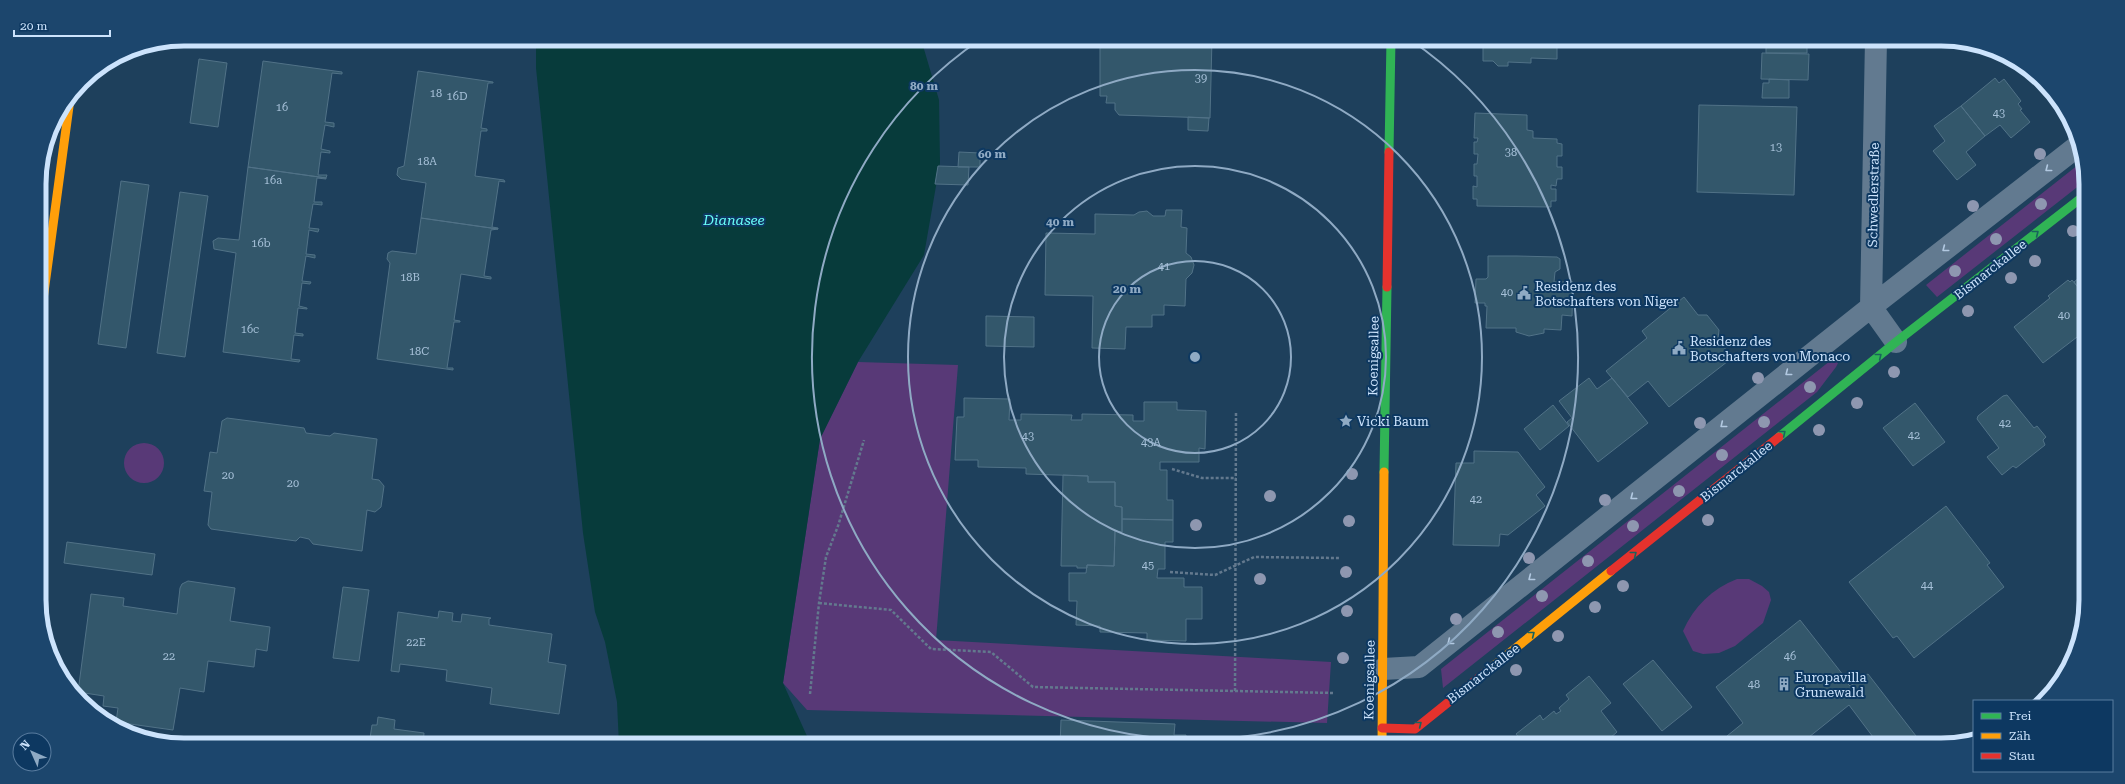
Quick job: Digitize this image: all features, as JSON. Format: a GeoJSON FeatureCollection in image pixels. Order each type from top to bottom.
{"type":"FeatureCollection","features":[{"type":"Feature","properties":{"kind":"street","name":"Koenigsallee"},"geometry":{"type":"LineString","coordinates":[[1382,738],[1385,384],[1391,46]]}},
{"type":"Feature","properties":{"kind":"street","name":"Schwedlerstraße"},"geometry":{"type":"LineString","coordinates":[[1871,307],[1876,46]]}},
{"type":"Feature","properties":{"kind":"street"},"geometry":{"type":"LineString","coordinates":[[46,277],[69,108]]}},
{"type":"Feature","properties":{"kind":"street"},"geometry":{"type":"LineString","coordinates":[[1383,669],[1419,667],[1871,307],[2074,149]]}},
{"type":"Feature","properties":{"kind":"street","name":"Bismarckallee"},"geometry":{"type":"LineString","coordinates":[[1382,728],[1415,728],[1665,530],[1896,342],[2079,200]]}},
{"type":"Feature","properties":{"kind":"street"},"geometry":{"type":"LineString","coordinates":[[1871,307],[1896,342]]}},
{"type":"Feature","properties":{"kind":"path"},"geometry":{"type":"LineString","coordinates":[[1235,691],[1236,412]]}},
{"type":"Feature","properties":{"kind":"path"},"geometry":{"type":"LineString","coordinates":[[810,694],[819,603],[826,557],[838,526],[864,440]]}},
{"type":"Feature","properties":{"kind":"path"},"geometry":{"type":"LineString","coordinates":[[1172,469],[1202,478],[1236,478]]}},
{"type":"Feature","properties":{"kind":"path"},"geometry":{"type":"LineString","coordinates":[[1170,572],[1216,575],[1254,557],[1339,558]]}},
{"type":"Feature","properties":{"kind":"path"},"geometry":{"type":"LineString","coordinates":[[819,603],[891,610],[931,649],[991,652],[1033,687],[1335,693]]}},
{"type":"Feature","properties":{"kind":"shaded area"},"geometry":{"type":"Polygon","coordinates":[[[2078,165],[2079,186],[1937,297],[1926,285],[2078,165]]]}},
{"type":"Feature","properties":{"kind":"shaded area"},"geometry":{"type":"Polygon","coordinates":[[[1834,360],[1838,363],[1836,367],[1817,392],[1443,688],[1441,669],[1830,361],[1834,360]]]}},
{"type":"Feature","properties":{"kind":"shaded area"},"geometry":{"type":"Polygon","coordinates":[[[858,362],[958,365],[936,640],[1331,662],[1327,723],[807,710],[783,683],[820,439],[858,362]]]}},
{"type":"Feature","properties":{"kind":"shaded area"},"geometry":{"type":"Polygon","coordinates":[[[144,443],[158,449],[164,463],[158,477],[144,483],[130,477],[124,463],[130,449],[144,443]]]}},
{"type":"Feature","properties":{"kind":"shaded area"},"geometry":{"type":"Polygon","coordinates":[[[1737,579],[1749,579],[1762,586],[1769,592],[1771,600],[1763,623],[1735,646],[1719,653],[1703,654],[1693,651],[1683,631],[1687,622],[1705,599],[1728,583],[1737,579]]]}},
{"type":"Feature","properties":{"kind":"water","name":"Dianasee"},"geometry":{"type":"Polygon","coordinates":[[[536,46],[923,46],[939,100],[940,163],[924,255],[858,362],[820,439],[783,683],[808,738],[619,738],[617,702],[605,642],[595,612],[583,533],[536,68],[536,46]]]}},
{"type":"Feature","properties":{"kind":"building"},"geometry":{"type":"Polygon","coordinates":[[[1100,46],[1212,46],[1210,118],[1119,115],[1115,110],[1115,103],[1106,103],[1107,96],[1100,96],[1100,46]]]}},
{"type":"Feature","properties":{"kind":"building"},"geometry":{"type":"Polygon","coordinates":[[[1483,46],[1557,46],[1557,59],[1531,58],[1531,63],[1508,62],[1508,66],[1498,66],[1493,61],[1483,61],[1483,46]]]}},
{"type":"Feature","properties":{"kind":"building"},"geometry":{"type":"Polygon","coordinates":[[[1766,46],[1807,46],[1807,53],[1766,53],[1766,46]]]}},
{"type":"Feature","properties":{"kind":"building"},"geometry":{"type":"Polygon","coordinates":[[[1762,53],[1809,54],[1808,80],[1761,79],[1762,53]]]}},
{"type":"Feature","properties":{"kind":"building"},"geometry":{"type":"Polygon","coordinates":[[[199,59],[227,63],[218,127],[190,123],[199,59]]]}},
{"type":"Feature","properties":{"kind":"building"},"geometry":{"type":"Polygon","coordinates":[[[263,61],[342,72],[342,74],[332,73],[325,122],[334,123],[334,127],[325,125],[321,149],[330,151],[330,153],[321,152],[318,175],[327,175],[326,178],[248,167],[263,61]]]}},
{"type":"Feature","properties":{"kind":"building"},"geometry":{"type":"Polygon","coordinates":[[[418,71],[493,82],[488,83],[481,128],[487,129],[487,131],[481,131],[475,176],[504,180],[505,182],[499,181],[492,227],[498,229],[421,218],[426,183],[401,179],[397,175],[398,168],[404,166],[418,71]]]}},
{"type":"Feature","properties":{"kind":"building"},"geometry":{"type":"Polygon","coordinates":[[[1995,78],[1999,83],[2004,79],[2021,101],[2018,104],[2022,109],[2020,110],[2030,122],[2011,138],[2000,125],[1985,136],[1961,106],[1995,78]]]}},
{"type":"Feature","properties":{"kind":"building"},"geometry":{"type":"Polygon","coordinates":[[[1769,79],[1789,80],[1789,98],[1762,98],[1763,83],[1769,83],[1769,79]]]}},
{"type":"Feature","properties":{"kind":"building"},"geometry":{"type":"Polygon","coordinates":[[[1699,105],[1797,107],[1794,195],[1697,192],[1699,105]]]}},
{"type":"Feature","properties":{"kind":"building"},"geometry":{"type":"Polygon","coordinates":[[[1961,106],[1985,136],[1966,152],[1976,165],[1957,180],[1933,151],[1945,141],[1934,126],[1961,106]]]}},
{"type":"Feature","properties":{"kind":"building"},"geometry":{"type":"Polygon","coordinates":[[[1475,113],[1527,115],[1527,130],[1533,131],[1533,138],[1557,139],[1557,143],[1562,144],[1562,156],[1557,156],[1557,167],[1562,167],[1562,179],[1557,179],[1556,186],[1551,185],[1551,189],[1556,189],[1556,201],[1551,201],[1551,207],[1477,206],[1477,199],[1473,199],[1473,186],[1477,187],[1477,176],[1474,176],[1474,164],[1477,164],[1478,154],[1474,154],[1474,142],[1477,142],[1478,138],[1474,138],[1475,113]]]}},
{"type":"Feature","properties":{"kind":"building"},"geometry":{"type":"Polygon","coordinates":[[[1188,117],[1209,118],[1208,131],[1188,130],[1188,117]]]}},
{"type":"Feature","properties":{"kind":"building"},"geometry":{"type":"Polygon","coordinates":[[[959,152],[980,153],[980,167],[958,167],[959,152]]]}},
{"type":"Feature","properties":{"kind":"building"},"geometry":{"type":"Polygon","coordinates":[[[938,166],[969,167],[968,185],[935,184],[938,166]]]}},
{"type":"Feature","properties":{"kind":"building"},"geometry":{"type":"Polygon","coordinates":[[[248,167],[326,178],[317,178],[314,202],[322,202],[322,205],[313,204],[309,228],[319,229],[318,232],[309,230],[306,254],[315,255],[315,258],[306,256],[302,281],[311,282],[310,284],[302,283],[299,306],[307,309],[298,308],[295,333],[303,334],[303,336],[294,335],[291,359],[300,360],[299,362],[223,352],[236,253],[214,249],[213,241],[218,238],[239,240],[248,167]]]}},
{"type":"Feature","properties":{"kind":"building"},"geometry":{"type":"Polygon","coordinates":[[[121,181],[149,185],[126,348],[98,344],[121,181]]]}},
{"type":"Feature","properties":{"kind":"building"},"geometry":{"type":"Polygon","coordinates":[[[180,192],[208,196],[185,357],[157,353],[180,192]]]}},
{"type":"Feature","properties":{"kind":"building"},"geometry":{"type":"Polygon","coordinates":[[[1166,210],[1182,210],[1181,227],[1187,228],[1186,253],[1191,257],[1194,265],[1192,273],[1186,279],[1185,306],[1164,305],[1164,315],[1152,315],[1152,327],[1126,327],[1125,349],[1092,348],[1093,296],[1045,295],[1046,233],[1095,234],[1095,214],[1134,215],[1139,212],[1147,211],[1153,216],[1165,216],[1166,210]]]}},
{"type":"Feature","properties":{"kind":"building"},"geometry":{"type":"Polygon","coordinates":[[[421,218],[498,229],[491,230],[484,276],[491,277],[491,279],[461,274],[454,320],[460,322],[454,322],[447,368],[453,368],[453,370],[377,359],[390,263],[387,259],[388,253],[392,251],[416,254],[421,218]]]}},
{"type":"Feature","properties":{"kind":"building","name":"Residenz des Botschafters von Niger"},"geometry":{"type":"Polygon","coordinates":[[[1488,256],[1557,257],[1560,259],[1560,269],[1555,272],[1554,282],[1573,282],[1572,316],[1562,315],[1561,330],[1544,329],[1544,333],[1529,336],[1516,332],[1516,328],[1486,328],[1487,306],[1485,306],[1485,303],[1475,303],[1476,279],[1486,279],[1488,277],[1488,256]]]}},
{"type":"Feature","properties":{"kind":"building"},"geometry":{"type":"Polygon","coordinates":[[[2079,278],[2079,288],[2074,282],[2079,278]]]}},
{"type":"Feature","properties":{"kind":"building"},"geometry":{"type":"Polygon","coordinates":[[[2068,280],[2070,282],[2072,280],[2079,289],[2079,336],[2043,363],[2014,327],[2050,298],[2048,296],[2068,280]]]}},
{"type":"Feature","properties":{"kind":"building","name":"Residenz des Botschafters von Monaco"},"geometry":{"type":"Polygon","coordinates":[[[1684,297],[1698,315],[1707,315],[1719,330],[1718,339],[1732,358],[1669,407],[1648,381],[1628,397],[1606,371],[1647,338],[1642,331],[1684,297]]]}},
{"type":"Feature","properties":{"kind":"building"},"geometry":{"type":"Polygon","coordinates":[[[986,316],[1034,317],[1034,347],[986,346],[986,316]]]}},
{"type":"Feature","properties":{"kind":"building"},"geometry":{"type":"Polygon","coordinates":[[[1589,378],[1597,389],[1612,378],[1648,423],[1598,462],[1567,422],[1572,418],[1559,401],[1589,378]]]}},
{"type":"Feature","properties":{"kind":"building"},"geometry":{"type":"Polygon","coordinates":[[[2007,395],[2034,428],[2037,426],[2046,437],[2043,440],[2045,445],[2016,468],[2013,466],[2002,475],[1987,457],[1999,448],[1977,419],[1978,416],[2003,396],[2007,395]]]}},
{"type":"Feature","properties":{"kind":"building"},"geometry":{"type":"Polygon","coordinates":[[[964,398],[1010,399],[1009,420],[1021,420],[1021,414],[1072,415],[1071,420],[1082,420],[1082,414],[1133,415],[1133,421],[1144,421],[1144,402],[1177,402],[1177,410],[1206,411],[1205,449],[1199,448],[1199,462],[1160,462],[1160,470],[1167,470],[1167,500],[1173,500],[1173,520],[1122,519],[1122,507],[1115,506],[1115,482],[1088,482],[1088,476],[1026,474],[1026,468],[978,467],[978,460],[955,460],[957,417],[964,417],[964,398]]]}},
{"type":"Feature","properties":{"kind":"building"},"geometry":{"type":"Polygon","coordinates":[[[1915,403],[1945,442],[1913,466],[1883,428],[1915,403]]]}},
{"type":"Feature","properties":{"kind":"building"},"geometry":{"type":"Polygon","coordinates":[[[1553,405],[1569,426],[1540,450],[1524,429],[1553,405]]]}},
{"type":"Feature","properties":{"kind":"building"},"geometry":{"type":"Polygon","coordinates":[[[227,418],[304,428],[306,433],[330,436],[334,433],[377,439],[372,479],[379,480],[384,486],[381,507],[375,512],[367,510],[362,551],[313,544],[309,539],[300,537],[296,541],[211,529],[208,525],[212,492],[204,491],[210,452],[217,453],[222,421],[227,418]]]}},
{"type":"Feature","properties":{"kind":"building"},"geometry":{"type":"Polygon","coordinates":[[[1474,451],[1518,452],[1545,487],[1536,495],[1545,506],[1508,535],[1500,534],[1499,546],[1453,545],[1456,463],[1474,463],[1474,451]]]}},
{"type":"Feature","properties":{"kind":"building"},"geometry":{"type":"Polygon","coordinates":[[[1063,475],[1088,476],[1088,482],[1115,482],[1115,506],[1122,507],[1122,532],[1115,531],[1114,566],[1087,565],[1087,568],[1077,568],[1077,566],[1061,566],[1063,475]]]}},
{"type":"Feature","properties":{"kind":"building"},"geometry":{"type":"Polygon","coordinates":[[[1946,506],[1990,563],[1987,565],[2004,587],[1914,658],[1897,636],[1893,638],[1849,582],[1946,506]]]}},
{"type":"Feature","properties":{"kind":"building"},"geometry":{"type":"Polygon","coordinates":[[[1122,519],[1173,520],[1173,542],[1165,542],[1165,569],[1158,569],[1157,578],[1184,578],[1184,587],[1202,587],[1202,619],[1186,619],[1186,641],[1147,640],[1147,633],[1100,632],[1100,626],[1076,625],[1077,601],[1069,601],[1069,573],[1086,573],[1087,565],[1114,566],[1115,531],[1122,532],[1122,519]]]}},
{"type":"Feature","properties":{"kind":"building"},"geometry":{"type":"Polygon","coordinates":[[[67,542],[155,554],[152,575],[64,563],[67,542]]]}},
{"type":"Feature","properties":{"kind":"building"},"geometry":{"type":"Polygon","coordinates":[[[188,581],[235,588],[230,621],[270,627],[267,651],[256,649],[254,667],[208,661],[204,692],[180,688],[173,730],[121,723],[116,720],[118,708],[103,706],[104,696],[82,693],[78,689],[91,594],[124,598],[123,606],[177,614],[180,588],[182,584],[188,581]]]}},
{"type":"Feature","properties":{"kind":"building"},"geometry":{"type":"Polygon","coordinates":[[[343,587],[369,590],[359,661],[333,658],[343,587]]]}},
{"type":"Feature","properties":{"kind":"building"},"geometry":{"type":"Polygon","coordinates":[[[439,611],[453,613],[452,621],[461,622],[462,614],[491,618],[489,619],[489,625],[552,634],[548,662],[566,665],[559,714],[490,704],[492,688],[446,681],[447,670],[400,664],[399,672],[391,671],[398,612],[438,618],[439,611]]]}},
{"type":"Feature","properties":{"kind":"building","name":"Europavilla Grunewald"},"geometry":{"type":"Polygon","coordinates":[[[1800,620],[1847,680],[1846,682],[1850,686],[1868,674],[1918,738],[1874,738],[1849,705],[1808,738],[1729,738],[1727,736],[1743,723],[1716,687],[1800,620]]]}},
{"type":"Feature","properties":{"kind":"building"},"geometry":{"type":"Polygon","coordinates":[[[1653,660],[1692,707],[1662,731],[1623,684],[1653,660]]]}},
{"type":"Feature","properties":{"kind":"building"},"geometry":{"type":"Polygon","coordinates":[[[1589,676],[1611,703],[1601,711],[1617,732],[1610,738],[1519,738],[1516,734],[1540,715],[1543,720],[1554,711],[1556,714],[1561,711],[1559,708],[1569,699],[1566,695],[1589,676]]]}},
{"type":"Feature","properties":{"kind":"building"},"geometry":{"type":"Polygon","coordinates":[[[378,717],[395,720],[394,729],[424,733],[424,738],[370,738],[372,725],[377,725],[378,717]]]}},
{"type":"Feature","properties":{"kind":"building"},"geometry":{"type":"Polygon","coordinates":[[[1061,720],[1175,724],[1174,735],[1186,735],[1186,738],[1060,738],[1061,720]]]}},
{"type":"Feature","properties":{"kind":"traffic: fast"},"geometry":{"type":"LineString","coordinates":[[1389,152],[1391,46]]}},
{"type":"Feature","properties":{"kind":"traffic: fast"},"geometry":{"type":"LineString","coordinates":[[1779,437],[1896,342],[2079,200]]}},
{"type":"Feature","properties":{"kind":"traffic: fast"},"geometry":{"type":"LineString","coordinates":[[1384,472],[1387,287]]}},
{"type":"Feature","properties":{"kind":"traffic: slow"},"geometry":{"type":"LineString","coordinates":[[46,277],[69,108]]}},
{"type":"Feature","properties":{"kind":"traffic: slow"},"geometry":{"type":"LineString","coordinates":[[1382,738],[1384,472]]}},
{"type":"Feature","properties":{"kind":"traffic: slow"},"geometry":{"type":"LineString","coordinates":[[1486,672],[1611,571]]}},
{"type":"Feature","properties":{"kind":"traffic: jam"},"geometry":{"type":"LineString","coordinates":[[1387,287],[1389,152]]}},
{"type":"Feature","properties":{"kind":"traffic: jam"},"geometry":{"type":"LineString","coordinates":[[1611,571],[1779,437]]}},
{"type":"Feature","properties":{"kind":"traffic: jam"},"geometry":{"type":"LineString","coordinates":[[1382,728],[1415,729],[1486,672]]}},
{"type":"Feature","properties":{"kind":"place","name":"Residenz des Botschafters von Niger"},"geometry":{"type":"Point","coordinates":[1524,293]}},
{"type":"Feature","properties":{"kind":"place","name":"Residenz des Botschafters von Monaco"},"geometry":{"type":"Point","coordinates":[1679,348]}},
{"type":"Feature","properties":{"kind":"place","name":"Vicki Baum"},"geometry":{"type":"Point","coordinates":[1346,421]}},
{"type":"Feature","properties":{"kind":"place","name":"Europavilla Grunewald"},"geometry":{"type":"Point","coordinates":[1784,684]}}]}
